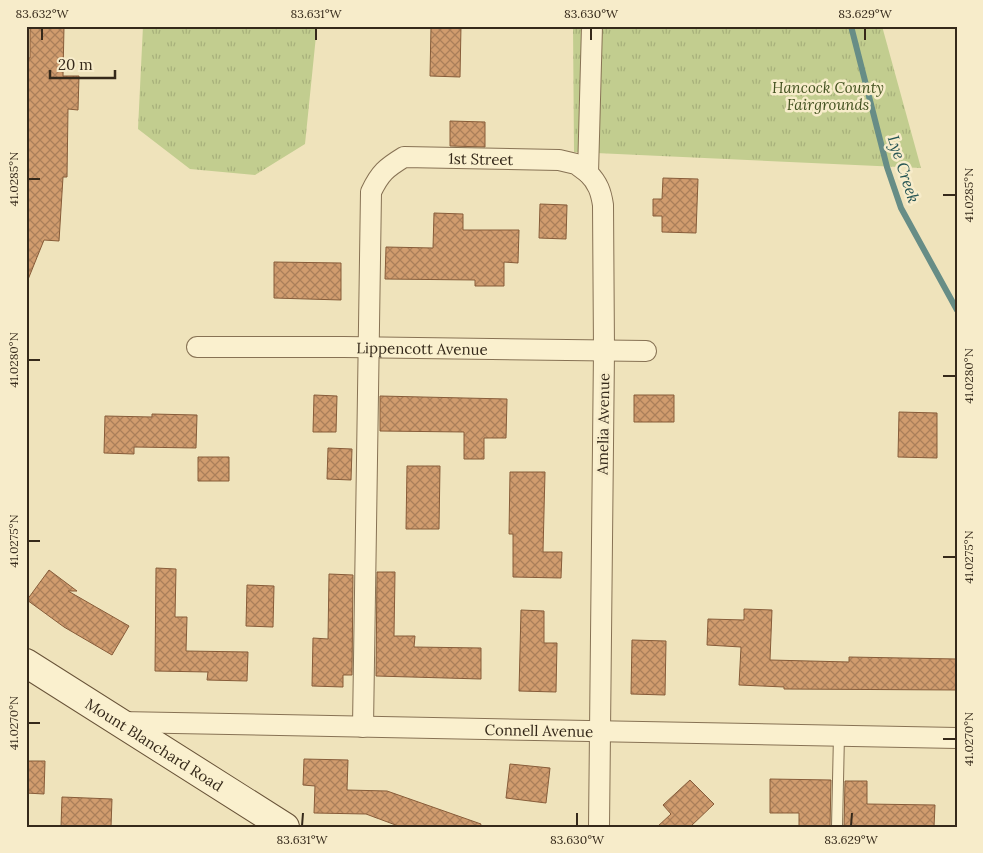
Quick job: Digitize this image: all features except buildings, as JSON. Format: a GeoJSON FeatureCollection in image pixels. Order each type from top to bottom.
{"type":"FeatureCollection","features":[{"type":"Feature","properties":{"kind":"main road","name":"Mount Blanchard Road"},"geometry":{"type":"LineString","coordinates":[[26,662],[285,827]]}},
{"type":"Feature","properties":{"kind":"street"},"geometry":{"type":"LineString","coordinates":[[588,173],[592,26]]}},
{"type":"Feature","properties":{"kind":"street","name":"1st Street"},"geometry":{"type":"LineString","coordinates":[[369,347],[371,192],[378,177],[388,167],[404,157],[559,160],[576,164],[588,173]]}},
{"type":"Feature","properties":{"kind":"street","name":"Amelia Avenue"},"geometry":{"type":"LineString","coordinates":[[588,173],[597,182],[602,195],[603,205],[604,350],[599,827]]}},
{"type":"Feature","properties":{"kind":"street","name":"Lippencott Avenue"},"geometry":{"type":"LineString","coordinates":[[197,347],[369,347],[646,351]]}},
{"type":"Feature","properties":{"kind":"street"},"geometry":{"type":"LineString","coordinates":[[362,727],[369,347]]}},
{"type":"Feature","properties":{"kind":"street","name":"Connell Avenue"},"geometry":{"type":"LineString","coordinates":[[120,722],[957,738]]}},
{"type":"Feature","properties":{"kind":"lane"},"geometry":{"type":"LineString","coordinates":[[837,827],[839,735]]}},
{"type":"Feature","properties":{"kind":"green space"},"geometry":{"type":"Polygon","coordinates":[[[143,26],[317,26],[305,144],[255,175],[190,169],[138,129],[143,26]]]}},
{"type":"Feature","properties":{"kind":"green space","name":"Hancock County Fairgrounds"},"geometry":{"type":"Polygon","coordinates":[[[573,26],[882,26],[921,168],[574,152],[573,26]]]}},
{"type":"Feature","properties":{"kind":"waterway","name":"Lye Creek"},"geometry":{"type":"LineString","coordinates":[[851,26],[887,167],[901,208],[957,310]]}}]}
